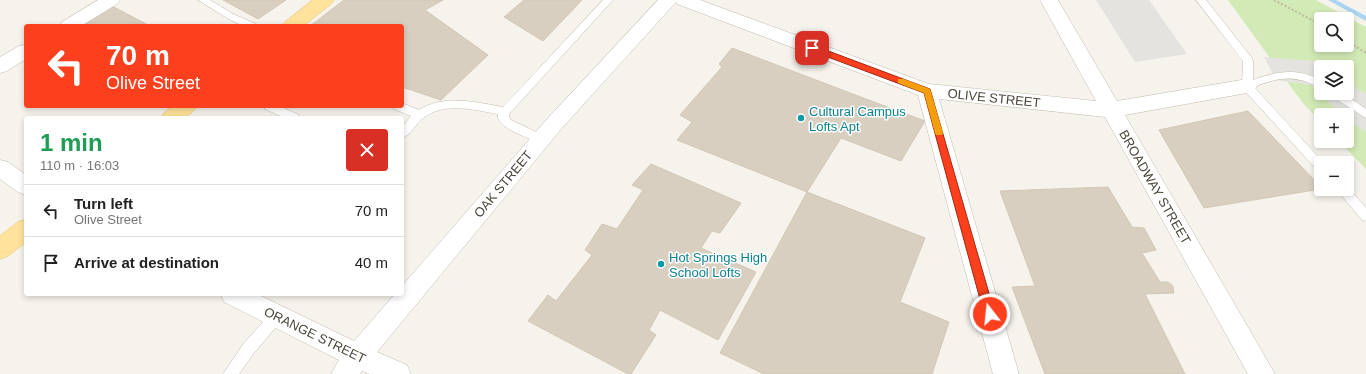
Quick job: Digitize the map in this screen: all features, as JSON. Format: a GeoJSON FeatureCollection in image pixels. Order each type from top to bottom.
{"type":"FeatureCollection","features":[{"type":"Feature","properties":{"kind":"main road"},"geometry":{"type":"LineString","coordinates":[[294,24],[325,0]]}},
{"type":"Feature","properties":{"kind":"main road"},"geometry":{"type":"LineString","coordinates":[[174,116],[184,108]]}},
{"type":"Feature","properties":{"kind":"main road"},"geometry":{"type":"LineString","coordinates":[[0,249],[24,231]]}},
{"type":"Feature","properties":{"kind":"street"},"geometry":{"type":"LineString","coordinates":[[71,24],[111,0]]}},
{"type":"Feature","properties":{"kind":"street","name":"OAK STREET"},"geometry":{"type":"LineString","coordinates":[[351,365],[541,139],[668,0]]}},
{"type":"Feature","properties":{"kind":"street","name":"OLIVE STREET"},"geometry":{"type":"LineString","coordinates":[[683,0],[927,91],[1110,110],[1247,86]]}},
{"type":"Feature","properties":{"kind":"street","name":"BROADWAY STREET"},"geometry":{"type":"LineString","coordinates":[[1049,0],[1110,110],[1262,374]]}},
{"type":"Feature","properties":{"kind":"street"},"geometry":{"type":"LineString","coordinates":[[0,66],[24,52]]}},
{"type":"Feature","properties":{"kind":"street"},"geometry":{"type":"LineString","coordinates":[[927,91],[1006,374]]}},
{"type":"Feature","properties":{"kind":"street"},"geometry":{"type":"LineString","coordinates":[[0,168],[24,185]]}},
{"type":"Feature","properties":{"kind":"street","name":"ORANGE STREET"},"geometry":{"type":"LineString","coordinates":[[237,296],[277,316],[351,365],[398,374]]}},
{"type":"Feature","properties":{"kind":"lane"},"geometry":{"type":"LineString","coordinates":[[204,0],[230,16],[248,24]]}},
{"type":"Feature","properties":{"kind":"lane"},"geometry":{"type":"LineString","coordinates":[[541,139],[504,120],[503,116],[505,111],[608,0]]}},
{"type":"Feature","properties":{"kind":"lane"},"geometry":{"type":"LineString","coordinates":[[1200,0],[1248,61],[1247,86],[1314,159]]}},
{"type":"Feature","properties":{"kind":"lane"},"geometry":{"type":"LineString","coordinates":[[1247,86],[1276,75],[1303,76],[1314,81]]}},
{"type":"Feature","properties":{"kind":"lane"},"geometry":{"type":"LineString","coordinates":[[1345,100],[1366,114]]}},
{"type":"Feature","properties":{"kind":"lane"},"geometry":{"type":"LineString","coordinates":[[404,132],[420,115],[435,107],[464,104],[505,111]]}},
{"type":"Feature","properties":{"kind":"lane"},"geometry":{"type":"LineString","coordinates":[[273,108],[291,116]]}},
{"type":"Feature","properties":{"kind":"lane"},"geometry":{"type":"LineString","coordinates":[[403,108],[420,115]]}},
{"type":"Feature","properties":{"kind":"lane"},"geometry":{"type":"LineString","coordinates":[[1348,196],[1366,216]]}},
{"type":"Feature","properties":{"kind":"lane"},"geometry":{"type":"LineString","coordinates":[[230,374],[249,348],[277,316]]}},
{"type":"Feature","properties":{"kind":"path"},"geometry":{"type":"LineString","coordinates":[[1274,0],[1314,21]]}},
{"type":"Feature","properties":{"kind":"path"},"geometry":{"type":"LineString","coordinates":[[1354,45],[1366,52]]}},
{"type":"Feature","properties":{"kind":"green space"},"geometry":{"type":"Polygon","coordinates":[[[1228,0],[1316,0],[1338,12],[1314,12],[1314,52],[1354,52],[1354,21],[1366,27],[1366,169],[1346,148],[1354,148],[1354,108],[1314,108],[1314,115],[1302,102],[1228,0]]]}},
{"type":"Feature","properties":{"kind":"shaded area"},"geometry":{"type":"Polygon","coordinates":[[[1096,0],[1149,0],[1187,54],[1135,62],[1096,0]]]}},
{"type":"Feature","properties":{"kind":"shaded area"},"geometry":{"type":"Polygon","coordinates":[[[1264,57],[1314,61],[1314,87],[1312,85],[1276,80],[1264,57]]]}},
{"type":"Feature","properties":{"kind":"shaded area"},"geometry":{"type":"Polygon","coordinates":[[[1354,86],[1366,94],[1366,132],[1354,124],[1354,108],[1334,108],[1326,100],[1354,100],[1354,86]]]}},
{"type":"Feature","properties":{"kind":"building"},"geometry":{"type":"Polygon","coordinates":[[[223,0],[286,0],[258,19],[223,0]]]}},
{"type":"Feature","properties":{"kind":"building"},"geometry":{"type":"Polygon","coordinates":[[[344,0],[443,0],[425,10],[488,55],[441,100],[404,88],[404,24],[313,24],[344,0]]]}},
{"type":"Feature","properties":{"kind":"building"},"geometry":{"type":"Polygon","coordinates":[[[524,0],[582,0],[543,41],[504,17],[524,0]]]}},
{"type":"Feature","properties":{"kind":"building"},"geometry":{"type":"Polygon","coordinates":[[[110,5],[146,24],[80,24],[110,5]]]}},
{"type":"Feature","properties":{"kind":"building","name":"Cultural Campus Lofts Apt"},"geometry":{"type":"Polygon","coordinates":[[[732,48],[925,121],[901,161],[841,138],[807,192],[677,140],[692,122],[680,115],[722,67],[719,64],[732,48]]]}},
{"type":"Feature","properties":{"kind":"building"},"geometry":{"type":"Polygon","coordinates":[[[1248,111],[1314,180],[1314,190],[1204,208],[1159,130],[1248,111]]]}},
{"type":"Feature","properties":{"kind":"building","name":"Hot Springs High School Lofts"},"geometry":{"type":"Polygon","coordinates":[[[651,164],[741,203],[720,233],[712,231],[701,248],[756,272],[718,340],[660,310],[649,330],[656,335],[631,374],[628,374],[528,321],[548,295],[556,301],[592,255],[585,250],[602,224],[617,229],[643,190],[632,185],[651,164]]]}},
{"type":"Feature","properties":{"kind":"building"},"geometry":{"type":"Polygon","coordinates":[[[1108,187],[1132,227],[1144,228],[1156,250],[1142,253],[1160,282],[1168,282],[1173,286],[1174,293],[1145,294],[1185,374],[1045,374],[1012,287],[1035,286],[1000,191],[1108,187]]]}},
{"type":"Feature","properties":{"kind":"building"},"geometry":{"type":"Polygon","coordinates":[[[807,192],[925,238],[900,302],[949,322],[932,374],[764,374],[720,353],[807,192]]]}},
{"type":"Feature","properties":{"kind":"waterway"},"geometry":{"type":"LineString","coordinates":[[1331,0],[1366,19]]}},
{"type":"Feature","properties":{"kind":"slow traffic"},"geometry":{"type":"LineString","coordinates":[[901,81],[927,91],[939,133]]}},
{"type":"Feature","properties":{"kind":"place","name":"Cultural Campus Lofts Apt"},"geometry":{"type":"Point","coordinates":[801,118]}},
{"type":"Feature","properties":{"kind":"place","name":"Hot Springs High School Lofts"},"geometry":{"type":"Point","coordinates":[661,264]}},
{"type":"Feature","properties":{"kind":"route"},"geometry":{"type":"LineString","coordinates":[[812,48],[927,91],[990,314]]}}]}
